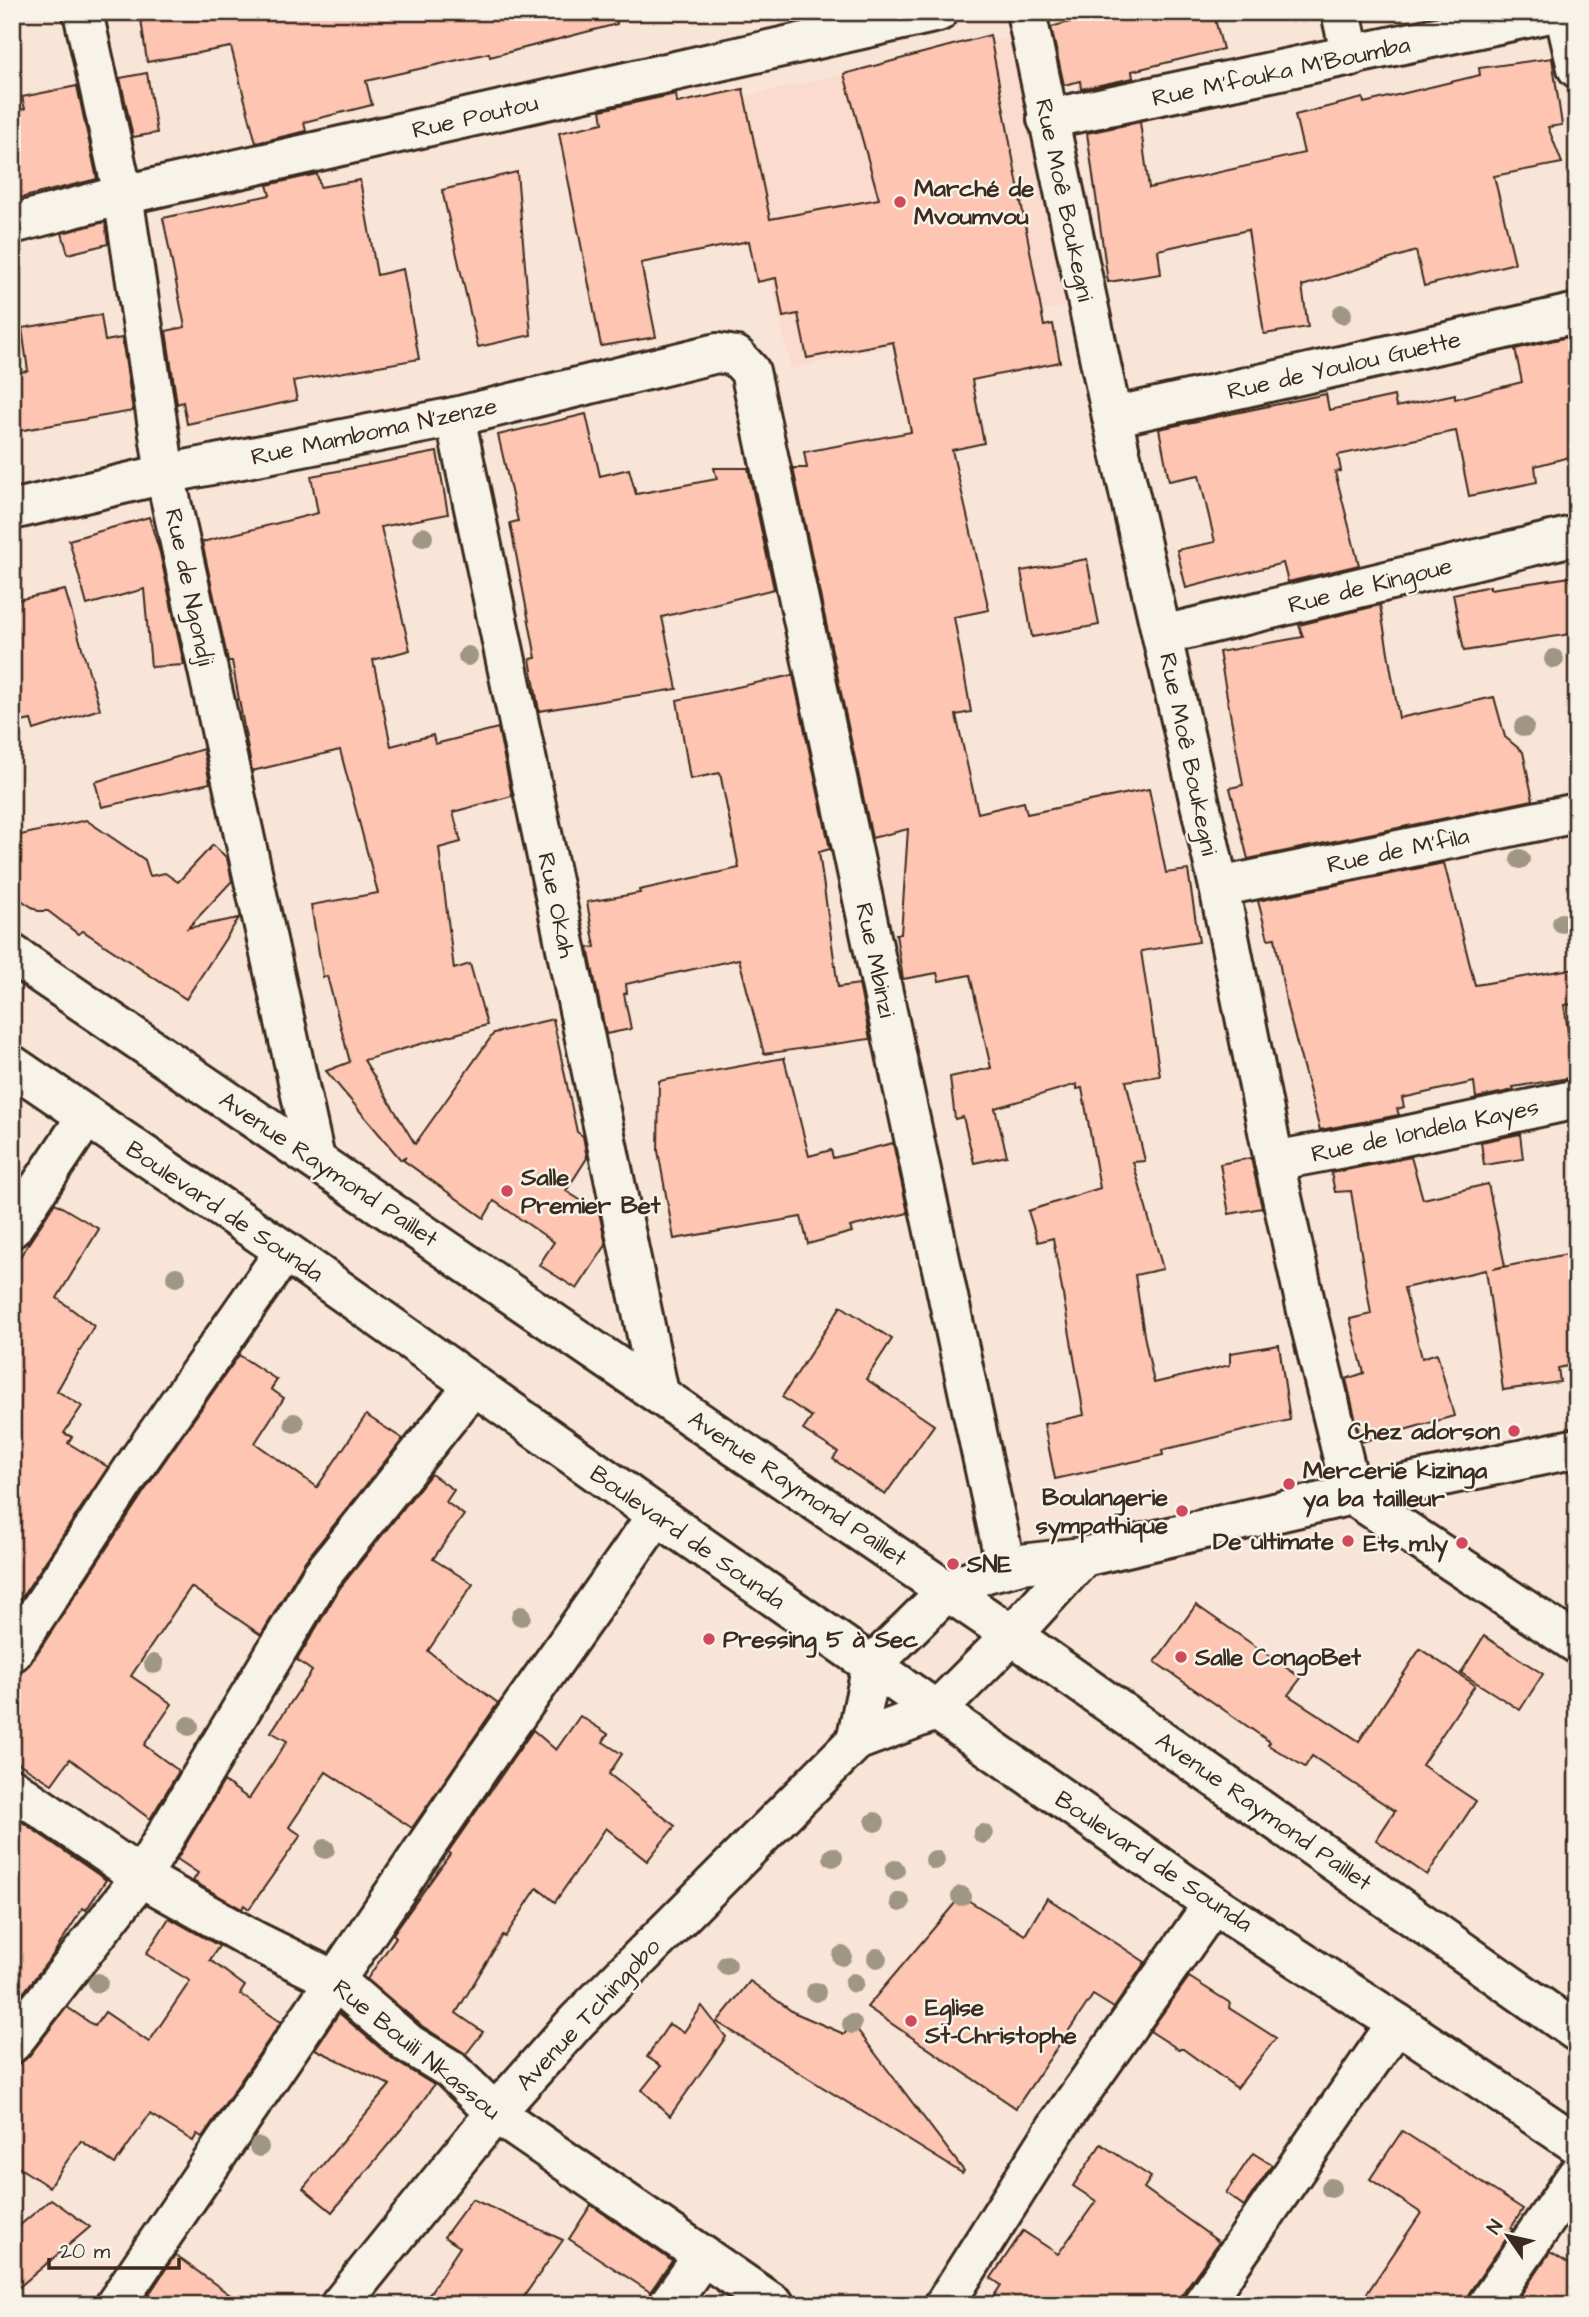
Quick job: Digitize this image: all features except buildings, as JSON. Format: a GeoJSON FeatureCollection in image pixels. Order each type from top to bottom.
{"type":"FeatureCollection","features":[{"type":"Feature","properties":{"kind":"street","name":"Rue de Ngondji"},"geometry":{"type":"LineString","coordinates":[[83,12],[123,195],[165,474],[315,1159]]}},
{"type":"Feature","properties":{"kind":"street","name":"Rue Poutou"},"geometry":{"type":"LineString","coordinates":[[12,224],[123,195],[938,12]]}},
{"type":"Feature","properties":{"kind":"street","name":"Rue Moê Boukegni"},"geometry":{"type":"LineString","coordinates":[[1026,12],[1112,416],[1219,887],[1273,1161],[1352,1495]]}},
{"type":"Feature","properties":{"kind":"street"},"geometry":{"type":"LineString","coordinates":[[1341,12],[1351,57]]}},
{"type":"Feature","properties":{"kind":"street","name":"Rue M'fouka M'Boumba"},"geometry":{"type":"LineString","coordinates":[[1047,119],[1555,12]]}},
{"type":"Feature","properties":{"kind":"street"},"geometry":{"type":"LineString","coordinates":[[1564,12],[1577,68]]}},
{"type":"Feature","properties":{"kind":"street","name":"Rue de Youlou Guette"},"geometry":{"type":"LineString","coordinates":[[1112,416],[1577,313]]}},
{"type":"Feature","properties":{"kind":"street","name":"Rue Mamboma N'zenze"},"geometry":{"type":"LineString","coordinates":[[12,510],[165,474],[455,417],[717,353],[736,356]]}},
{"type":"Feature","properties":{"kind":"street","name":"Rue Mbinzi"},"geometry":{"type":"LineString","coordinates":[[736,356],[750,371],[1006,1568]]}},
{"type":"Feature","properties":{"kind":"street","name":"Rue Okah"},"geometry":{"type":"LineString","coordinates":[[455,417],[659,1393]]}},
{"type":"Feature","properties":{"kind":"street","name":"Rue de Kingoue"},"geometry":{"type":"LineString","coordinates":[[1163,635],[1577,535]]}},
{"type":"Feature","properties":{"kind":"street","name":"Rue de M'fila"},"geometry":{"type":"LineString","coordinates":[[1219,887],[1577,813]]}},
{"type":"Feature","properties":{"kind":"street","name":"Avenue Raymond Paillet"},"geometry":{"type":"LineString","coordinates":[[12,954],[1012,1635],[1577,2032]]}},
{"type":"Feature","properties":{"kind":"street","name":"Boulevard de Sounda"},"geometry":{"type":"LineString","coordinates":[[12,1065],[285,1251],[657,1516],[1213,1903],[1577,2144]]}},
{"type":"Feature","properties":{"kind":"street","name":"Rue de londela Kayes"},"geometry":{"type":"LineString","coordinates":[[1273,1161],[1386,1140],[1577,1098]]}},
{"type":"Feature","properties":{"kind":"street"},"geometry":{"type":"LineString","coordinates":[[12,1228],[87,1116]]}},
{"type":"Feature","properties":{"kind":"street"},"geometry":{"type":"LineString","coordinates":[[12,1652],[141,1457],[285,1251]]}},
{"type":"Feature","properties":{"kind":"street"},"geometry":{"type":"LineString","coordinates":[[12,2043],[141,1877],[322,1575],[474,1385]]}},
{"type":"Feature","properties":{"kind":"street"},"geometry":{"type":"LineString","coordinates":[[856,1741],[872,1665],[947,1591],[986,1573],[1083,1557],[1352,1495],[1577,1448]]}},
{"type":"Feature","properties":{"kind":"street"},"geometry":{"type":"LineString","coordinates":[[1352,1495],[1577,1644]]}},
{"type":"Feature","properties":{"kind":"street"},"geometry":{"type":"LineString","coordinates":[[115,2305],[479,1768],[657,1516]]}},
{"type":"Feature","properties":{"kind":"street"},"geometry":{"type":"LineString","coordinates":[[936,1711],[1012,1635],[1083,1557]]}},
{"type":"Feature","properties":{"kind":"street","name":"Avenue Tchingobo"},"geometry":{"type":"LineString","coordinates":[[340,2305],[495,2113],[576,2021],[856,1741],[936,1711]]}},
{"type":"Feature","properties":{"kind":"street","name":"Rue Bouili Nkassou"},"geometry":{"type":"LineString","coordinates":[[12,1788],[141,1877],[255,1941],[336,1981],[409,2043],[450,2069],[495,2113],[775,2305]]}},
{"type":"Feature","properties":{"kind":"street"},"geometry":{"type":"LineString","coordinates":[[944,2305],[1056,2128],[1213,1903]]}},
{"type":"Feature","properties":{"kind":"street"},"geometry":{"type":"LineString","coordinates":[[1202,2305],[1397,2023]]}},
{"type":"Feature","properties":{"kind":"street"},"geometry":{"type":"LineString","coordinates":[[1487,2305],[1577,2175]]}},
{"type":"Feature","properties":{"kind":"street"},"geometry":{"type":"LineString","coordinates":[[668,2305],[703,2256]]}},
{"type":"Feature","properties":{"kind":"shaded area","name":"Marché de Mvoumvou"},"geometry":{"type":"Polygon","coordinates":[[[1015,36],[1066,306],[791,369],[731,99],[1015,36]]]}},
{"type":"Feature","properties":{"kind":"place","name":"Marché de Mvoumvou"},"geometry":{"type":"Point","coordinates":[900,202]}},
{"type":"Feature","properties":{"kind":"place","name":"Salle Premier Bet"},"geometry":{"type":"Point","coordinates":[507,1191]}},
{"type":"Feature","properties":{"kind":"place","name":"Chez adorson"},"geometry":{"type":"Point","coordinates":[1514,1431]}},
{"type":"Feature","properties":{"kind":"place","name":"Mercerie kizinga ya ba tailleur"},"geometry":{"type":"Point","coordinates":[1289,1484]}},
{"type":"Feature","properties":{"kind":"place","name":"Boulangerie sympathique"},"geometry":{"type":"Point","coordinates":[1182,1511]}},
{"type":"Feature","properties":{"kind":"place","name":"De ultimate"},"geometry":{"type":"Point","coordinates":[1348,1541]}},
{"type":"Feature","properties":{"kind":"place","name":"Ets m.ly"},"geometry":{"type":"Point","coordinates":[1462,1543]}},
{"type":"Feature","properties":{"kind":"place","name":"SNE"},"geometry":{"type":"Point","coordinates":[953,1564]}},
{"type":"Feature","properties":{"kind":"place","name":"Pressing 5 à Sec"},"geometry":{"type":"Point","coordinates":[709,1639]}},
{"type":"Feature","properties":{"kind":"place","name":"Salle CongoBet"},"geometry":{"type":"Point","coordinates":[1181,1657]}},
{"type":"Feature","properties":{"kind":"place","name":"Eglise St-Christophe"},"geometry":{"type":"Point","coordinates":[911,2021]}}]}
